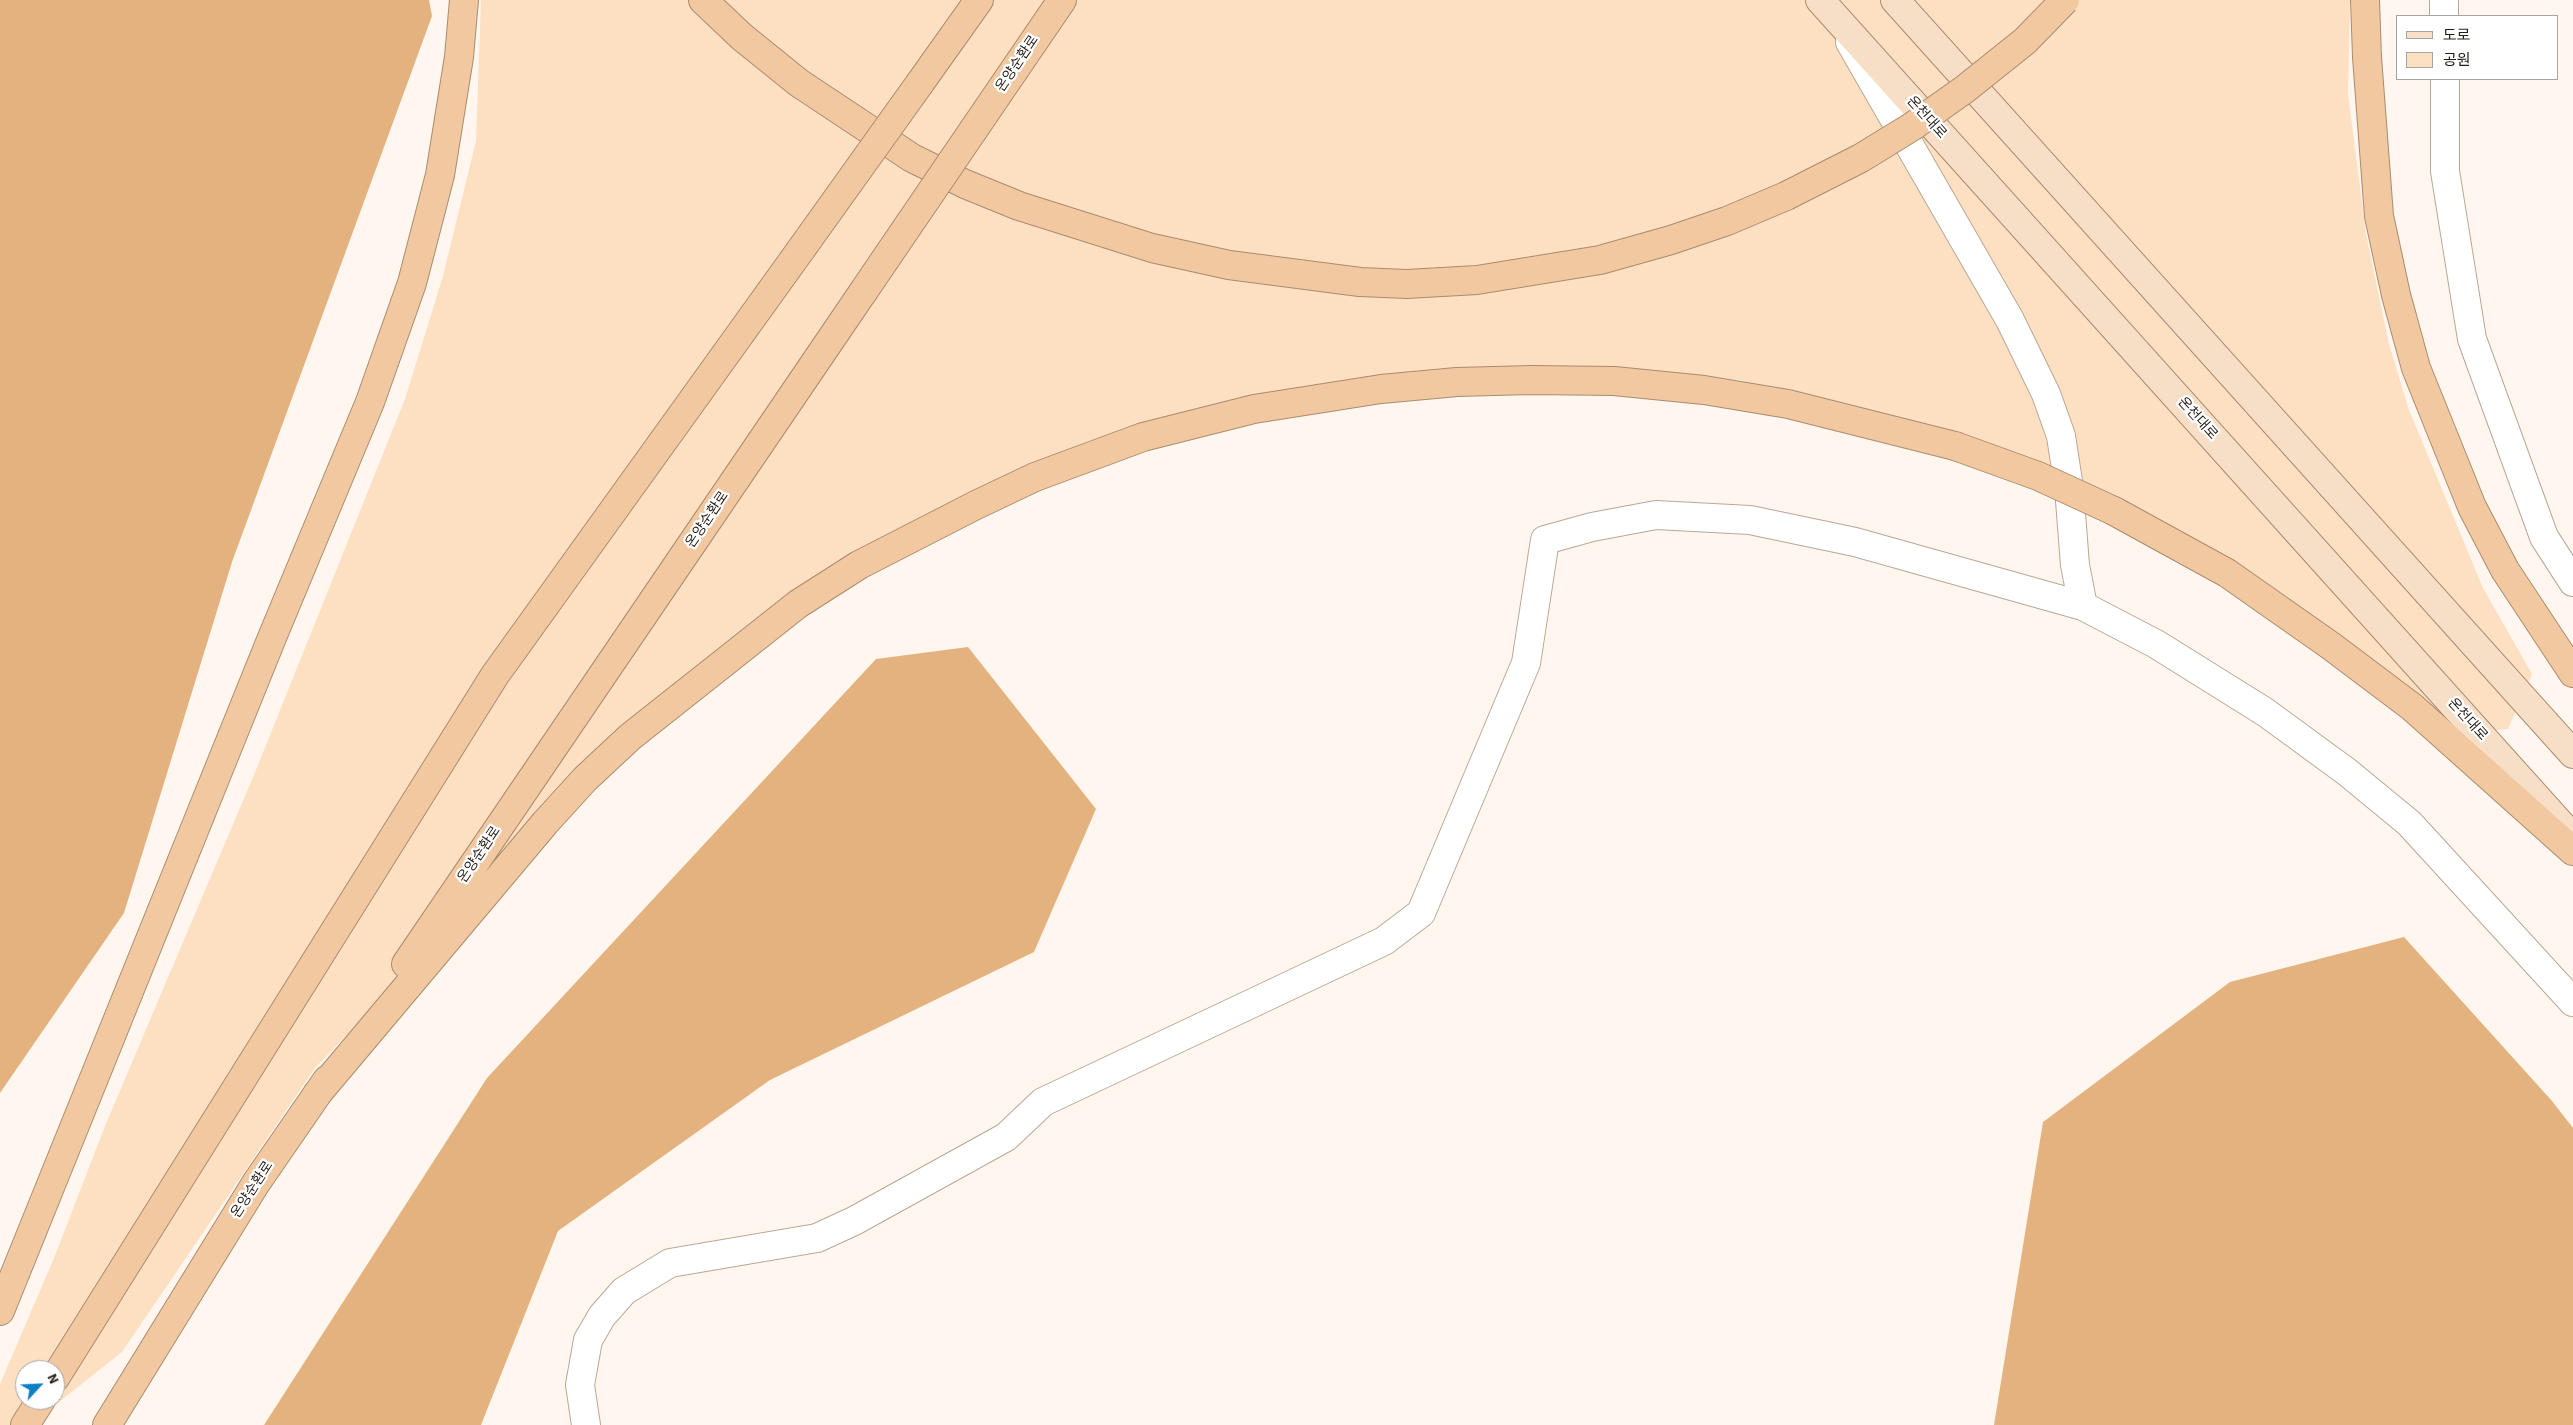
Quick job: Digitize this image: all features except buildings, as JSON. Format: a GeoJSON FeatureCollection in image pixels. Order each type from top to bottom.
{"type":"FeatureCollection","features":[{"type":"Feature","properties":{"kind":"highway"},"geometry":{"type":"LineString","coordinates":[[0,1311],[271,640],[370,402],[412,283],[440,175],[459,57],[464,0]]}},
{"type":"Feature","properties":{"kind":"highway"},"geometry":{"type":"LineString","coordinates":[[703,0],[742,37],[799,83],[912,158],[965,184],[1078,226],[1152,248],[1229,265],[1360,282],[1407,284],[1477,280],[1547,270],[1609,257],[1671,240],[1718,224],[1786,196],[1861,158],[1913,126],[1965,89],[2026,41],[2065,0]]}},
{"type":"Feature","properties":{"kind":"highway"},"geometry":{"type":"LineString","coordinates":[[65,1362],[495,675],[979,0]]}},
{"type":"Feature","properties":{"kind":"highway","name":"온양순환로"},"geometry":{"type":"LineString","coordinates":[[108,1425],[256,1183],[1062,0]]}},
{"type":"Feature","properties":{"kind":"highway"},"geometry":{"type":"LineString","coordinates":[[2366,0],[2367,57],[2379,216],[2396,296],[2416,368],[2472,507],[2492,546],[2514,585],[2573,672]]}},
{"type":"Feature","properties":{"kind":"highway"},"geometry":{"type":"LineString","coordinates":[[317,1094],[545,823],[585,779],[630,737],[798,604],[859,565],[1035,477],[1143,437],[1254,409],[1381,389],[1457,382],[1531,380],[1614,381],[1704,390],[1788,404],[1955,446],[2038,476],[2114,511],[2227,573],[2331,646],[2412,707],[2573,851]]}},
{"type":"Feature","properties":{"kind":"highway"},"geometry":{"type":"LineString","coordinates":[[25,1425],[35,1410]]}},
{"type":"Feature","properties":{"kind":"main road"},"geometry":{"type":"LineString","coordinates":[[1895,0],[2573,754]]}},
{"type":"Feature","properties":{"kind":"main road","name":"온천대로"},"geometry":{"type":"LineString","coordinates":[[1828,8],[2573,838]]}},
{"type":"Feature","properties":{"kind":"street"},"geometry":{"type":"LineString","coordinates":[[2444,0],[2444,15]]}},
{"type":"Feature","properties":{"kind":"street"},"geometry":{"type":"LineString","coordinates":[[1828,8],[2010,320],[2046,394],[2061,436],[2069,488],[2075,565],[2083,606]]}},
{"type":"Feature","properties":{"kind":"street"},"geometry":{"type":"LineString","coordinates":[[2445,80],[2446,171],[2472,339],[2544,537],[2573,582]]}},
{"type":"Feature","properties":{"kind":"street"},"geometry":{"type":"LineString","coordinates":[[586,1425],[580,1385],[588,1340],[602,1316],[624,1291],[670,1263],[817,1238],[854,1221],[1006,1137],[1043,1102],[1384,941],[1421,913],[1526,664],[1546,540],[1592,527],[1656,515],[1750,520],[1855,542],[2083,606],[2190,664],[2265,712],[2347,772],[2409,823],[2573,1002]]}},
{"type":"Feature","properties":{"kind":"green space"},"geometry":{"type":"Polygon","coordinates":[[[481,0],[2350,0],[2348,94],[2366,234],[2389,344],[2409,410],[2483,588],[2532,674],[2508,729],[2458,733],[2337,637],[1976,441],[1739,380],[1595,372],[1121,437],[733,646],[463,914],[315,1068],[122,1352],[65,1397],[65,1360],[15,1360],[15,1410],[49,1410],[30,1425],[0,1425],[0,1384],[54,1258],[105,1126],[256,770],[405,399],[443,276],[476,141],[481,0]]]}},
{"type":"Feature","properties":{"kind":"shaded area"},"geometry":{"type":"Polygon","coordinates":[[[0,0],[429,0],[432,16],[232,562],[124,913],[0,1093],[0,0]]]}},
{"type":"Feature","properties":{"kind":"shaded area"},"geometry":{"type":"Polygon","coordinates":[[[968,647],[1096,809],[1034,952],[770,1080],[558,1231],[481,1425],[264,1425],[487,1078],[876,659],[968,647]]]}},
{"type":"Feature","properties":{"kind":"shaded area"},"geometry":{"type":"Polygon","coordinates":[[[2404,937],[2552,1101],[2573,1128],[2573,1425],[1994,1425],[2043,1122],[2230,982],[2404,937]]]}}]}
